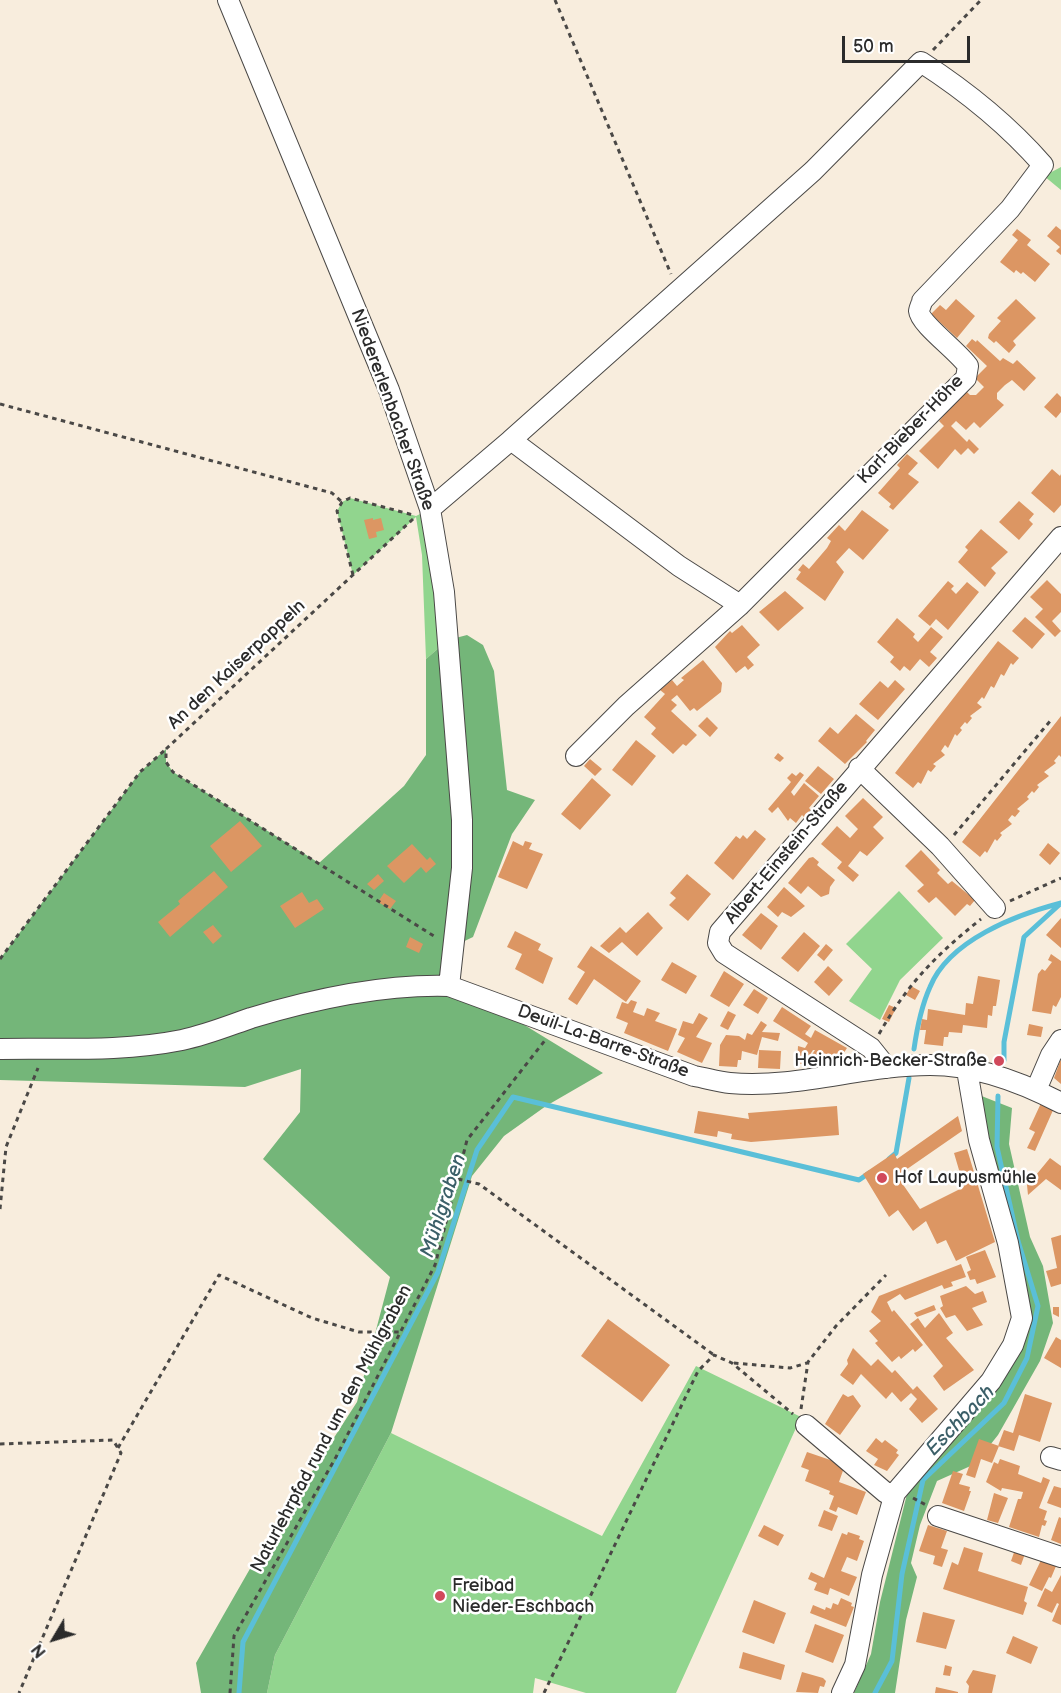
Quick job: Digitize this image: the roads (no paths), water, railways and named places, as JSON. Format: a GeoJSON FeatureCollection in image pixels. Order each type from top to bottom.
{"type":"FeatureCollection","features":[{"type":"Feature","properties":{"kind":"street","name":"Niedererlenbacher Straße"},"geometry":{"type":"LineString","coordinates":[[228,0],[389,390],[444,592],[462,820],[462,868],[448,986]]}},
{"type":"Feature","properties":{"kind":"street","name":"Karl-Bieber-Höhe"},"geometry":{"type":"LineString","coordinates":[[511,440],[813,171],[921,62],[955,84],[987,111],[1023,142],[1043,165],[1010,209],[922,301],[919,310],[922,320],[961,355],[968,366],[966,378],[740,606],[651,683],[576,756]]}},
{"type":"Feature","properties":{"kind":"street"},"geometry":{"type":"LineString","coordinates":[[423,513],[511,440],[679,566],[740,606]]}},
{"type":"Feature","properties":{"kind":"street","name":"Albert-Einstein-Straße"},"geometry":{"type":"LineString","coordinates":[[887,1068],[871,1048],[724,953],[718,942],[720,932],[859,768],[1061,537]]}},
{"type":"Feature","properties":{"kind":"street","name":"Albert-Einstein-Straße"},"geometry":{"type":"LineString","coordinates":[[859,768],[940,846],[995,908]]}},
{"type":"Feature","properties":{"kind":"street","name":"Deuil-La-Barre-Straße"},"geometry":{"type":"LineString","coordinates":[[0,1049],[147,1046],[184,1039],[271,1013],[360,993],[423,985],[448,986],[694,1076],[730,1083],[783,1082],[887,1068],[932,1065],[1013,1079],[1061,1103]]}},
{"type":"Feature","properties":{"kind":"street"},"geometry":{"type":"LineString","coordinates":[[1036,1090],[1051,1055],[1061,1040]]}},
{"type":"Feature","properties":{"kind":"street"},"geometry":{"type":"LineString","coordinates":[[842,1693],[855,1665],[873,1575],[895,1493],[991,1381],[1013,1345],[1022,1318],[1008,1243],[979,1140],[967,1070]]}},
{"type":"Feature","properties":{"kind":"street"},"geometry":{"type":"LineString","coordinates":[[806,1425],[886,1492],[895,1493]]}},
{"type":"Feature","properties":{"kind":"street"},"geometry":{"type":"LineString","coordinates":[[938,1516],[1061,1557]]}},
{"type":"Feature","properties":{"kind":"waterway","name":"Mühlgraben"},"geometry":{"type":"LineString","coordinates":[[914,1049],[920,1018],[930,987],[939,970],[952,956],[968,943],[1005,922],[1061,903]]}},
{"type":"Feature","properties":{"kind":"waterway","name":"Eschbach"},"geometry":{"type":"LineString","coordinates":[[1004,1060],[1004,1042],[1024,937],[1059,905]]}},
{"type":"Feature","properties":{"kind":"waterway","name":"Mühlgraben"},"geometry":{"type":"LineString","coordinates":[[889,1159],[896,1153],[909,1078]]}},
{"type":"Feature","properties":{"kind":"waterway","name":"Eschbach"},"geometry":{"type":"LineString","coordinates":[[875,1693],[892,1661],[902,1574],[923,1480],[1004,1403],[1027,1358],[1038,1306],[1018,1241],[997,1147],[998,1096]]}},
{"type":"Feature","properties":{"kind":"waterway","name":"Mühlgraben"},"geometry":{"type":"LineString","coordinates":[[239,1693],[243,1642],[438,1272],[477,1150],[513,1097],[859,1180],[869,1173]]}},
{"type":"Feature","properties":{"kind":"place","name":"Heinrich-Becker-Straße"},"geometry":{"type":"Point","coordinates":[999,1061]}},
{"type":"Feature","properties":{"kind":"place","name":"Hof Laupusmühle"},"geometry":{"type":"Point","coordinates":[882,1178]}},
{"type":"Feature","properties":{"kind":"place","name":"Freibad Nieder-Eschbach"},"geometry":{"type":"Point","coordinates":[440,1596]}}]}
